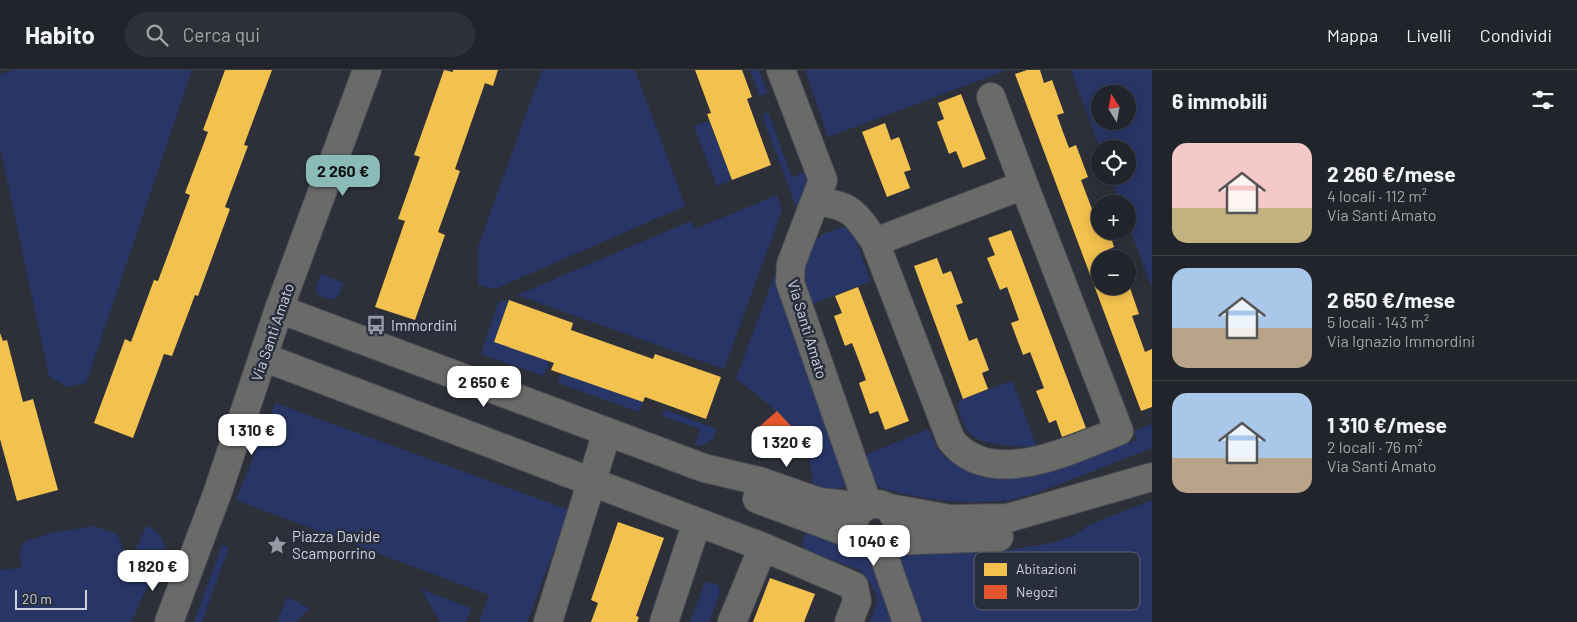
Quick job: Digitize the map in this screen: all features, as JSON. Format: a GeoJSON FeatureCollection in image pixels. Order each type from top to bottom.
{"type":"FeatureCollection","features":[{"type":"Feature","properties":{"kind":"street","name":"Via Santi Amato"},"geometry":{"type":"LineString","coordinates":[[169,622],[367,70]]}},
{"type":"Feature","properties":{"kind":"street","name":"Via Santi Amato"},"geometry":{"type":"LineString","coordinates":[[781,70],[824,180],[817,202],[791,264],[790,282],[874,506],[897,520],[897,527],[877,541]]}},
{"type":"Feature","properties":{"kind":"street"},"geometry":{"type":"LineString","coordinates":[[817,202],[838,203],[859,219],[875,242],[951,440],[960,452],[994,463],[1016,464],[1043,461],[1119,431],[991,97]]}},
{"type":"Feature","properties":{"kind":"street"},"geometry":{"type":"LineString","coordinates":[[875,242],[1024,185]]}},
{"type":"Feature","properties":{"kind":"street"},"geometry":{"type":"LineString","coordinates":[[280,309],[704,468],[759,481],[819,502],[874,506],[950,519],[1008,518],[1150,478]]}},
{"type":"Feature","properties":{"kind":"street"},"geometry":{"type":"LineString","coordinates":[[263,356],[763,547],[854,586],[857,602],[849,622]]}},
{"type":"Feature","properties":{"kind":"street"},"geometry":{"type":"LineString","coordinates":[[548,622],[607,432]]}},
{"type":"Feature","properties":{"kind":"street"},"geometry":{"type":"LineString","coordinates":[[704,468],[751,497],[877,541],[1005,536],[1023,533],[1051,526],[1103,505],[1150,478]]}},
{"type":"Feature","properties":{"kind":"street"},"geometry":{"type":"LineString","coordinates":[[874,506],[856,518],[855,524],[877,541],[907,622]]}},
{"type":"Feature","properties":{"kind":"street"},"geometry":{"type":"LineString","coordinates":[[664,622],[697,522]]}},
{"type":"Feature","properties":{"kind":"street"},"geometry":{"type":"LineString","coordinates":[[732,622],[763,547]]}},
{"type":"Feature","properties":{"kind":"street"},"geometry":{"type":"LineString","coordinates":[[157,622],[182,589]]}},
{"type":"Feature","properties":{"kind":"shaded area"},"geometry":{"type":"Polygon","coordinates":[[[15,70],[192,70],[86,383],[67,387],[49,376],[0,147],[0,74],[15,70]]]}},
{"type":"Feature","properties":{"kind":"shaded area"},"geometry":{"type":"Polygon","coordinates":[[[542,70],[635,70],[685,206],[495,289],[478,285],[478,247],[542,70]]]}},
{"type":"Feature","properties":{"kind":"shaded area"},"geometry":{"type":"Polygon","coordinates":[[[750,70],[759,70],[768,93],[760,96],[750,70]]]}},
{"type":"Feature","properties":{"kind":"shaded area"},"geometry":{"type":"Polygon","coordinates":[[[805,70],[1007,70],[828,137],[805,70]]]}},
{"type":"Feature","properties":{"kind":"shaded area"},"geometry":{"type":"Polygon","coordinates":[[[1071,70],[1152,70],[1152,288],[1134,240],[1136,240],[1136,195],[1117,195],[1113,185],[1136,185],[1136,140],[1097,140],[1093,130],[1136,130],[1136,85],[1091,85],[1091,124],[1071,70]]]}},
{"type":"Feature","properties":{"kind":"shaded area"},"geometry":{"type":"Polygon","coordinates":[[[768,112],[792,177],[809,171],[798,212],[762,115],[768,112]]]}},
{"type":"Feature","properties":{"kind":"shaded area"},"geometry":{"type":"Polygon","coordinates":[[[709,121],[732,180],[717,186],[694,126],[709,121]]]}},
{"type":"Feature","properties":{"kind":"shaded area"},"geometry":{"type":"Polygon","coordinates":[[[777,195],[782,210],[724,369],[517,295],[691,221],[695,229],[777,195]]]}},
{"type":"Feature","properties":{"kind":"shaded area"},"geometry":{"type":"Polygon","coordinates":[[[850,225],[871,281],[812,304],[801,271],[809,251],[816,239],[828,232],[850,225]]]}},
{"type":"Feature","properties":{"kind":"shaded area"},"geometry":{"type":"Polygon","coordinates":[[[776,271],[848,483],[837,490],[812,487],[811,469],[807,453],[799,438],[777,412],[736,379],[776,271]]]}},
{"type":"Feature","properties":{"kind":"shaded area"},"geometry":{"type":"Polygon","coordinates":[[[321,274],[344,283],[340,293],[335,298],[331,299],[317,294],[316,287],[321,274]]]}},
{"type":"Feature","properties":{"kind":"shaded area"},"geometry":{"type":"Polygon","coordinates":[[[509,300],[549,361],[544,376],[481,354],[499,301],[509,300]]]}},
{"type":"Feature","properties":{"kind":"shaded area"},"geometry":{"type":"Polygon","coordinates":[[[561,373],[643,402],[639,412],[558,383],[561,373]]]}},
{"type":"Feature","properties":{"kind":"shaded area"},"geometry":{"type":"Polygon","coordinates":[[[1012,381],[1037,447],[991,443],[974,437],[965,427],[958,404],[963,399],[1012,381]]]}},
{"type":"Feature","properties":{"kind":"shaded area"},"geometry":{"type":"Polygon","coordinates":[[[275,403],[569,510],[527,622],[479,622],[489,595],[236,500],[275,403]]]}},
{"type":"Feature","properties":{"kind":"shaded area"},"geometry":{"type":"Polygon","coordinates":[[[664,409],[717,429],[714,438],[703,445],[695,445],[700,429],[662,416],[664,409]]]}},
{"type":"Feature","properties":{"kind":"shaded area"},"geometry":{"type":"Polygon","coordinates":[[[1152,424],[1152,448],[1036,493],[1001,501],[937,500],[889,490],[874,485],[863,456],[928,429],[939,451],[957,465],[997,477],[1017,477],[1044,472],[1048,473],[1137,440],[1134,431],[1152,424]]]}},
{"type":"Feature","properties":{"kind":"shaded area"},"geometry":{"type":"Polygon","coordinates":[[[1152,500],[1152,622],[920,622],[899,560],[902,552],[911,548],[1003,551],[1056,542],[1077,534],[1089,525],[1152,500]]]}},
{"type":"Feature","properties":{"kind":"shaded area"},"geometry":{"type":"Polygon","coordinates":[[[147,525],[159,535],[165,548],[131,622],[0,622],[0,570],[21,568],[20,554],[23,542],[51,533],[93,526],[117,534],[124,551],[133,555],[147,525]]]}},
{"type":"Feature","properties":{"kind":"shaded area"},"geometry":{"type":"Polygon","coordinates":[[[808,526],[870,556],[894,622],[870,622],[878,599],[869,581],[861,571],[805,549],[802,543],[808,526]]]}},
{"type":"Feature","properties":{"kind":"shaded area"},"geometry":{"type":"Polygon","coordinates":[[[222,545],[229,547],[202,622],[194,622],[222,545]]]}},
{"type":"Feature","properties":{"kind":"shaded area"},"geometry":{"type":"Polygon","coordinates":[[[705,582],[718,584],[720,592],[709,622],[690,622],[705,582]]]}},
{"type":"Feature","properties":{"kind":"shaded area"},"geometry":{"type":"Polygon","coordinates":[[[421,589],[471,608],[466,622],[440,622],[421,589]]]}},
{"type":"Feature","properties":{"kind":"shaded area"},"geometry":{"type":"Polygon","coordinates":[[[287,597],[309,608],[296,622],[277,622],[287,597]]]}},
{"type":"Feature","properties":{"kind":"building: Abitazioni"},"geometry":{"type":"Polygon","coordinates":[[[225,70],[272,70],[244,145],[248,146],[225,207],[230,209],[198,296],[195,295],[172,356],[164,354],[133,438],[94,423],[125,339],[131,342],[154,280],[158,281],[190,195],[185,193],[208,132],[203,130],[225,70]]]}},
{"type":"Feature","properties":{"kind":"building: Abitazioni"},"geometry":{"type":"Polygon","coordinates":[[[444,70],[453,72],[453,70],[498,70],[493,86],[485,83],[455,169],[460,171],[438,232],[445,235],[415,320],[375,307],[405,221],[398,219],[420,157],[414,155],[444,70]]]}},
{"type":"Feature","properties":{"kind":"building: Abitazioni"},"geometry":{"type":"Polygon","coordinates":[[[695,70],[742,70],[752,97],[747,99],[771,165],[732,180],[707,114],[711,113],[695,70]]]}},
{"type":"Feature","properties":{"kind":"building: Abitazioni"},"geometry":{"type":"Polygon","coordinates":[[[1027,70],[1040,70],[1044,83],[1052,80],[1064,113],[1057,115],[1069,148],[1076,145],[1088,177],[1081,180],[1091,206],[1091,240],[1112,240],[1114,247],[1107,250],[1091,250],[1091,277],[1015,74],[1027,70]]]}},
{"type":"Feature","properties":{"kind":"building: Abitazioni"},"geometry":{"type":"Polygon","coordinates":[[[961,94],[986,159],[963,168],[956,151],[949,154],[937,122],[944,119],[938,103],[961,94]]]}},
{"type":"Feature","properties":{"kind":"building: Abitazioni"},"geometry":{"type":"Polygon","coordinates":[[[885,123],[891,140],[899,137],[911,170],[904,172],[910,188],[887,197],[862,132],[885,123]]]}},
{"type":"Feature","properties":{"kind":"building: Abitazioni"},"geometry":{"type":"Polygon","coordinates":[[[1011,230],[1086,428],[1062,437],[1056,420],[1049,423],[1036,391],[1044,388],[1030,352],[1023,355],[1011,323],[1019,320],[1007,287],[1000,290],[987,258],[995,255],[988,238],[1011,230]]]}},
{"type":"Feature","properties":{"kind":"building: Abitazioni"},"geometry":{"type":"Polygon","coordinates":[[[937,258],[943,274],[951,271],[963,303],[956,305],[969,341],[977,338],[989,370],[982,373],[988,389],[963,399],[914,266],[937,258]]]}},
{"type":"Feature","properties":{"kind":"building: Abitazioni"},"geometry":{"type":"Polygon","coordinates":[[[858,287],[909,421],[885,430],[878,411],[870,414],[859,383],[866,380],[852,343],[845,346],[834,316],[842,313],[835,296],[858,287]]]}},
{"type":"Feature","properties":{"kind":"building: Abitazioni"},"geometry":{"type":"Polygon","coordinates":[[[1098,295],[1132,295],[1139,314],[1132,316],[1145,352],[1152,349],[1152,407],[1141,411],[1098,295]]]}},
{"type":"Feature","properties":{"kind":"building: Abitazioni"},"geometry":{"type":"Polygon","coordinates":[[[509,300],[573,323],[571,330],[653,359],[655,354],[721,377],[706,419],[645,397],[643,402],[551,370],[554,363],[494,342],[509,300]]]}},
{"type":"Feature","properties":{"kind":"building: Abitazioni"},"geometry":{"type":"Polygon","coordinates":[[[0,333],[3,341],[7,340],[23,402],[33,399],[58,490],[17,501],[0,439],[0,333]]]}},
{"type":"Feature","properties":{"kind":"building: Abitazioni"},"geometry":{"type":"Polygon","coordinates":[[[618,522],[664,538],[636,616],[639,617],[637,622],[591,622],[598,603],[591,600],[618,522]]]}},
{"type":"Feature","properties":{"kind":"building: Abitazioni"},"geometry":{"type":"Polygon","coordinates":[[[770,578],[815,594],[804,622],[753,622],[770,578]]]}},
{"type":"Feature","properties":{"kind":"building: Negozi"},"geometry":{"type":"Polygon","coordinates":[[[777,411],[792,427],[774,443],[759,427],[777,411]]]}},
{"type":"Feature","properties":{"kind":"place","name":"Immordini"},"geometry":{"type":"Point","coordinates":[376,325]}},
{"type":"Feature","properties":{"kind":"place","name":"Piazza Davide Scamporrino"},"geometry":{"type":"Point","coordinates":[277,545]}}]}
